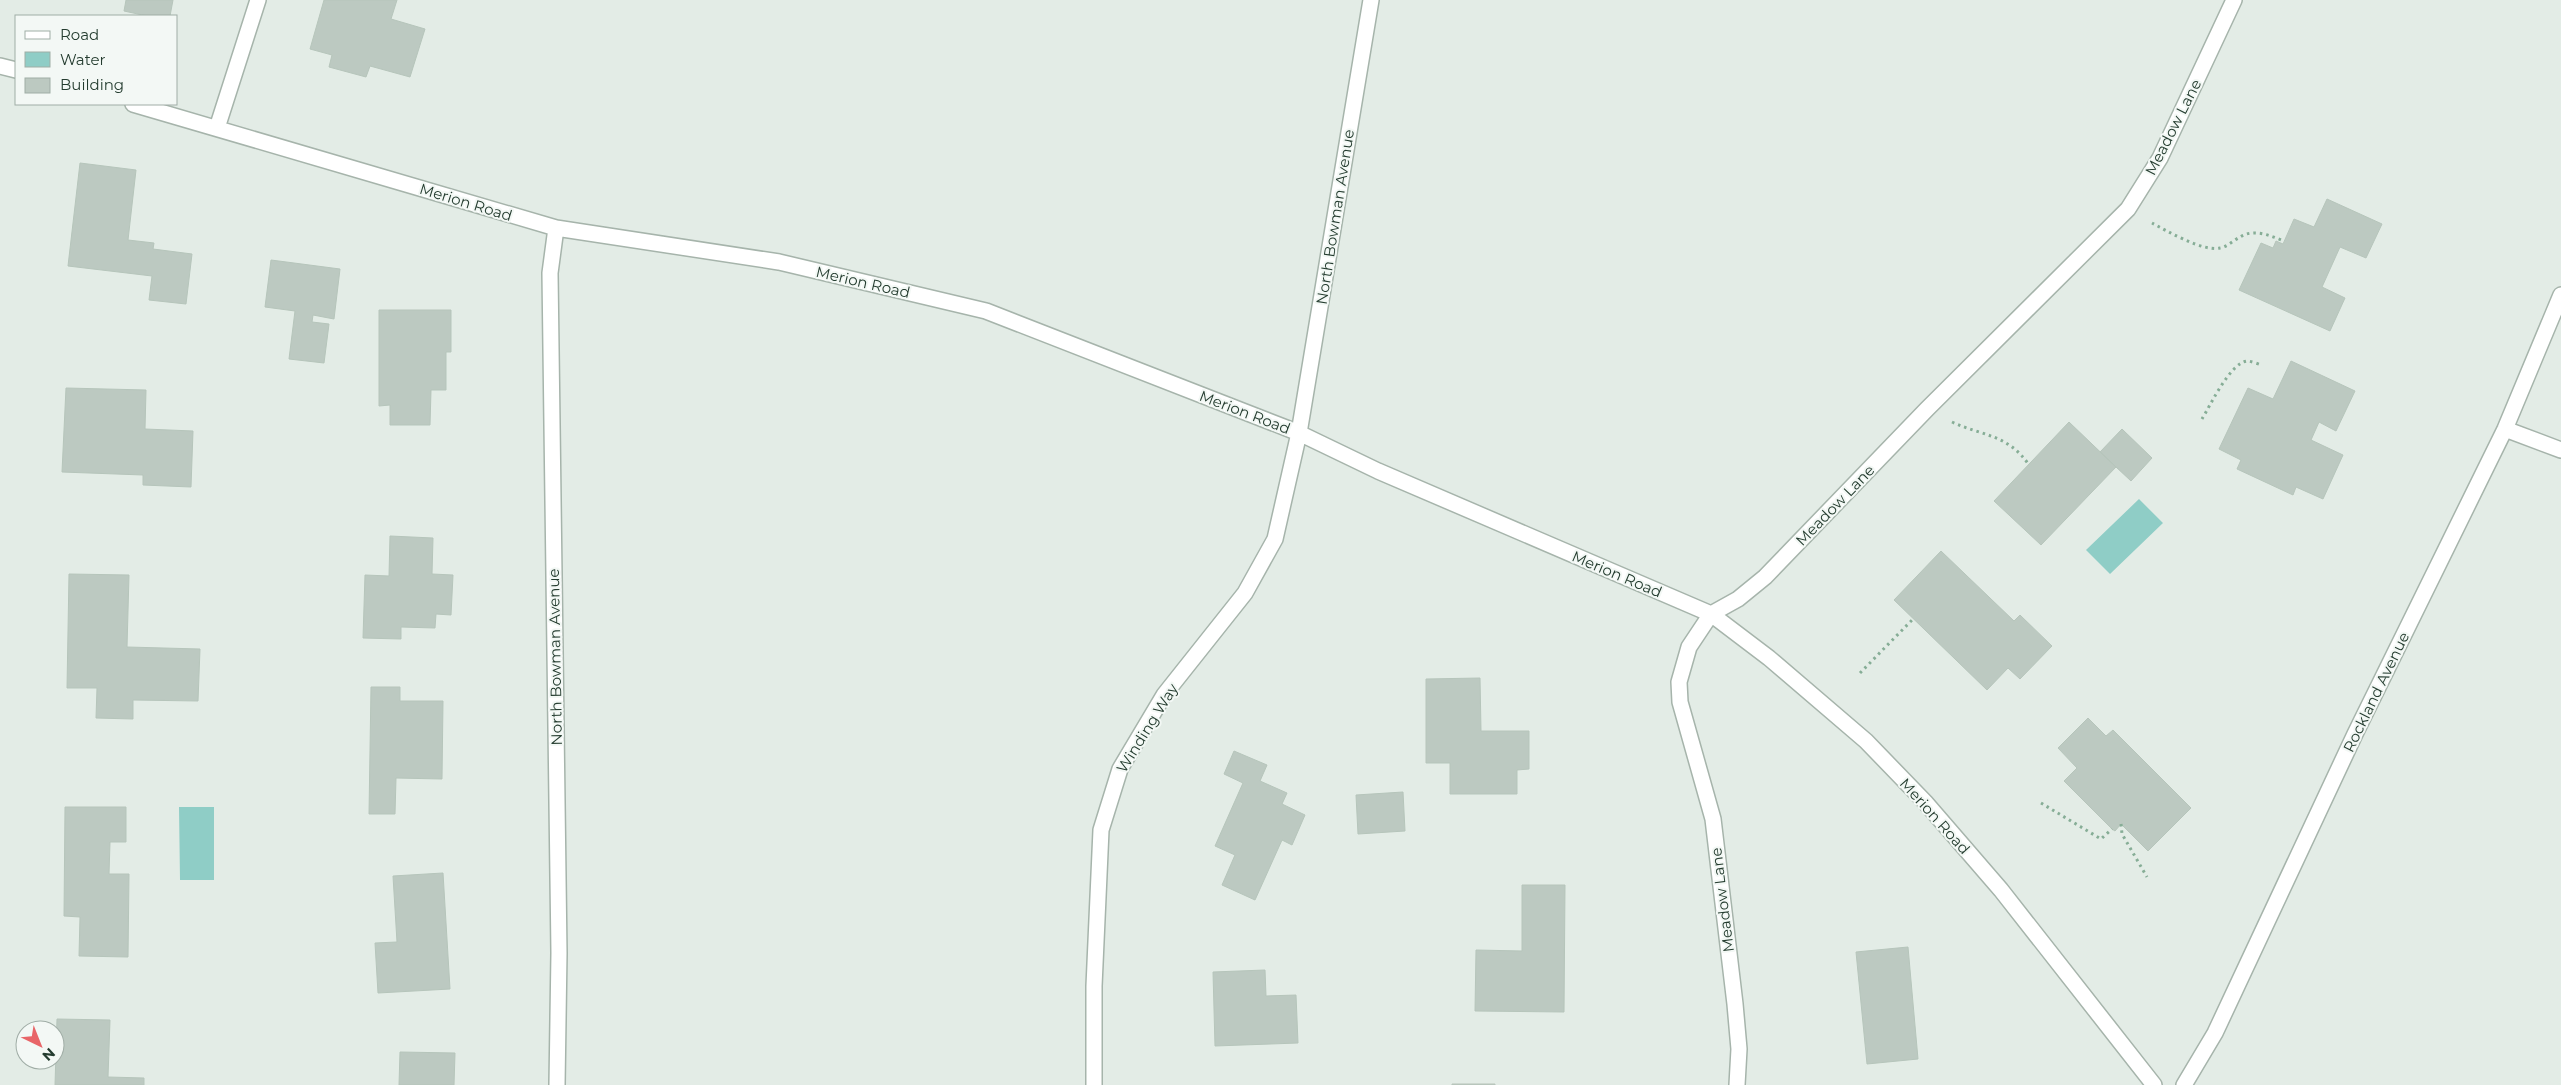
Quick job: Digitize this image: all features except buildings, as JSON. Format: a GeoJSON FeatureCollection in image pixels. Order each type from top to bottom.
{"type":"FeatureCollection","features":[{"type":"Feature","properties":{"kind":"street"},"geometry":{"type":"LineString","coordinates":[[217,128],[258,0]]}},
{"type":"Feature","properties":{"kind":"street","name":"North Bowman Avenue"},"geometry":{"type":"LineString","coordinates":[[1300,433],[1371,0]]}},
{"type":"Feature","properties":{"kind":"street","name":"Meadow Lane"},"geometry":{"type":"LineString","coordinates":[[1738,1085],[1739,1049],[1735,1004],[1712,819],[1680,702],[1679,682],[1689,647],[1711,614],[1738,599],[1765,578],[1927,409],[2128,209],[2160,158],[2234,0]]}},
{"type":"Feature","properties":{"kind":"street"},"geometry":{"type":"LineString","coordinates":[[0,66],[15,70]]}},
{"type":"Feature","properties":{"kind":"street","name":"Merion Road"},"geometry":{"type":"LineString","coordinates":[[136,105],[556,228],[779,262],[986,311],[1300,433],[1378,471],[1711,614],[1769,658],[1866,741],[1925,802],[2007,898],[2154,1085]]}},
{"type":"Feature","properties":{"kind":"street","name":"North Bowman Avenue"},"geometry":{"type":"LineString","coordinates":[[556,228],[550,274],[559,953],[557,1085]]}},
{"type":"Feature","properties":{"kind":"street","name":"Rockland Avenue"},"geometry":{"type":"LineString","coordinates":[[2184,1085],[2214,1033],[2355,734],[2505,429],[2561,295]]}},
{"type":"Feature","properties":{"kind":"street"},"geometry":{"type":"LineString","coordinates":[[2505,429],[2561,450]]}},
{"type":"Feature","properties":{"kind":"street","name":"Winding Way"},"geometry":{"type":"LineString","coordinates":[[1094,1085],[1094,986],[1101,830],[1120,769],[1164,695],[1245,594],[1275,539],[1300,433]]}},
{"type":"Feature","properties":{"kind":"path"},"geometry":{"type":"LineString","coordinates":[[2128,209],[2173,234],[2212,249],[2221,248],[2244,234],[2250,233],[2266,234],[2284,241]]}},
{"type":"Feature","properties":{"kind":"path"},"geometry":{"type":"LineString","coordinates":[[2202,419],[2224,382],[2237,365],[2247,361],[2262,365]]}},
{"type":"Feature","properties":{"kind":"path"},"geometry":{"type":"LineString","coordinates":[[1927,409],[1956,423],[1996,437],[2012,446],[2029,465]]}},
{"type":"Feature","properties":{"kind":"path"},"geometry":{"type":"LineString","coordinates":[[1860,674],[1914,619]]}},
{"type":"Feature","properties":{"kind":"path"},"geometry":{"type":"LineString","coordinates":[[2041,803],[2101,839],[2112,829]]}},
{"type":"Feature","properties":{"kind":"path"},"geometry":{"type":"LineString","coordinates":[[2121,824],[2122,834],[2147,877]]}},
{"type":"Feature","properties":{"kind":"water"},"geometry":{"type":"Polygon","coordinates":[[[2139,499],[2163,523],[2110,574],[2086,550],[2139,499]]]}},
{"type":"Feature","properties":{"kind":"water"},"geometry":{"type":"Polygon","coordinates":[[[179,807],[214,807],[214,880],[180,880],[179,807]]]}}]}
